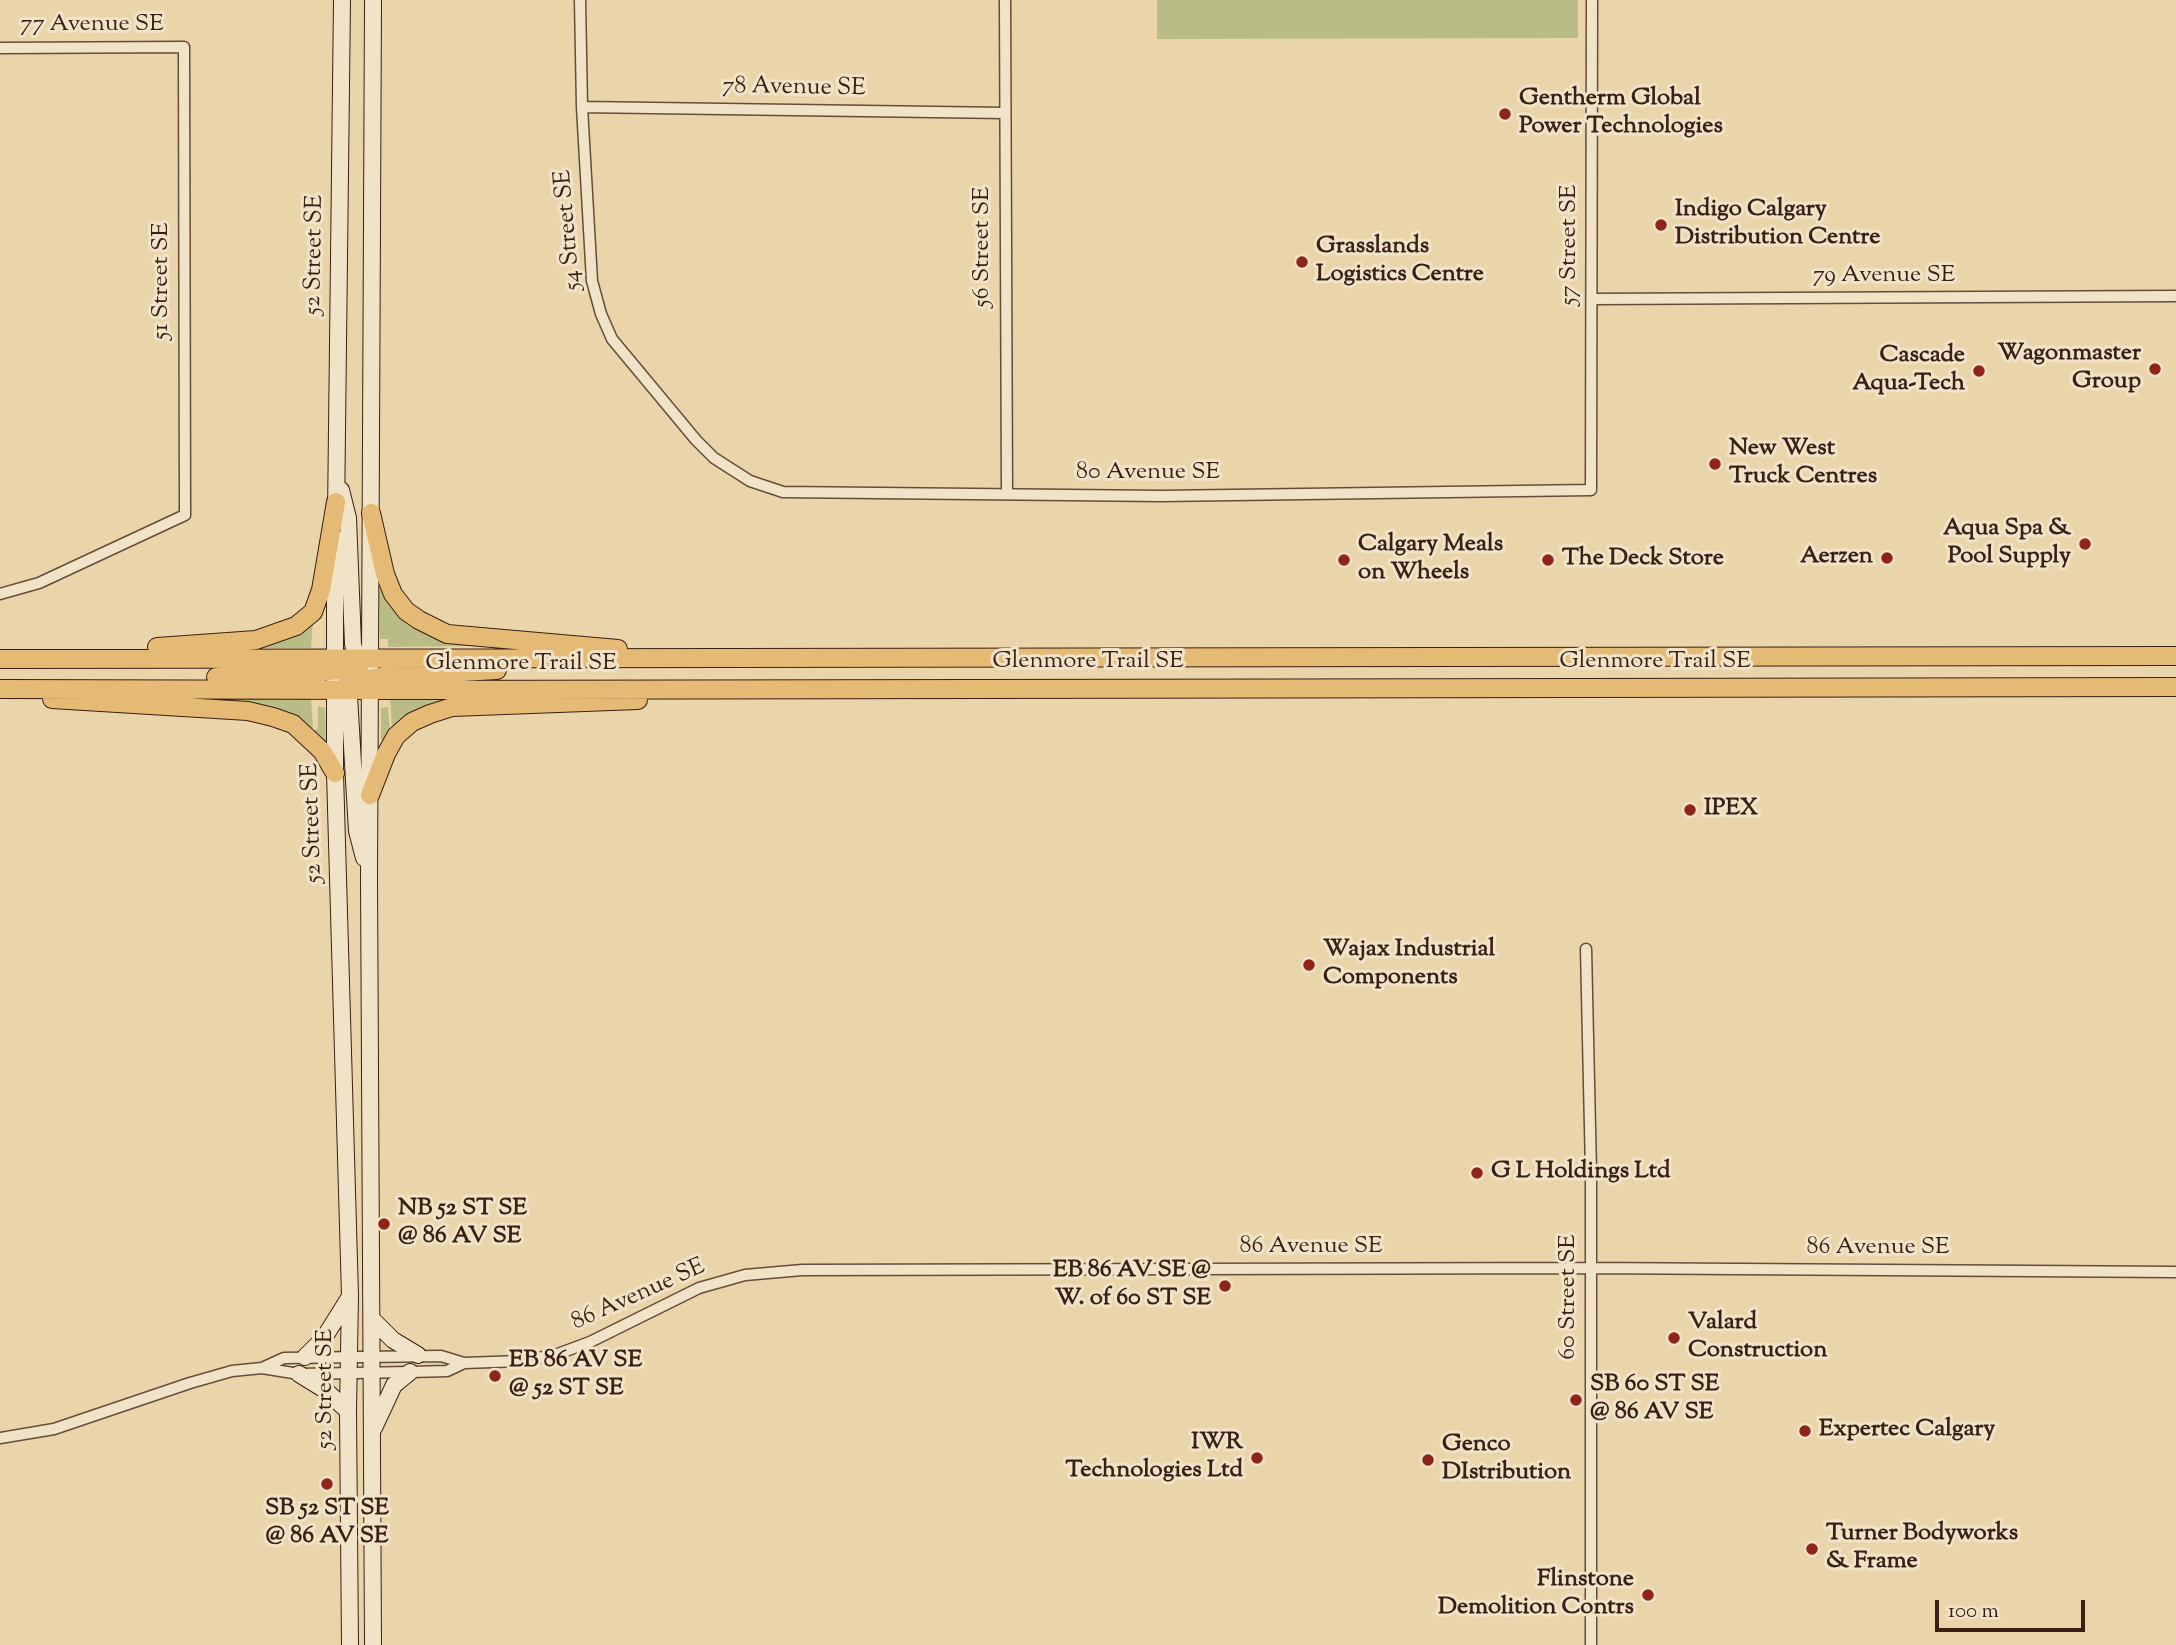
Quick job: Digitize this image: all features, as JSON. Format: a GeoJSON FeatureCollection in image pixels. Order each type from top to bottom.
{"type":"FeatureCollection","features":[{"type":"Feature","properties":{"kind":"main road","name":"52 Street SE"},"geometry":{"type":"LineString","coordinates":[[342,0],[336,502],[353,674],[370,795],[373,1645]]}},
{"type":"Feature","properties":{"kind":"main road","name":"52 Street SE"},"geometry":{"type":"LineString","coordinates":[[350,1645],[350,1296],[335,774],[353,674],[371,513],[373,0]]}},
{"type":"Feature","properties":{"kind":"main road"},"geometry":{"type":"LineString","coordinates":[[336,470],[348,518],[357,831],[369,877]]}},
{"type":"Feature","properties":{"kind":"main road"},"geometry":{"type":"LineString","coordinates":[[0,658],[256,640],[296,626],[313,612],[321,590],[336,502]]}},
{"type":"Feature","properties":{"kind":"main road"},"geometry":{"type":"LineString","coordinates":[[371,513],[385,574],[393,594],[413,615],[447,634],[657,652],[683,659]]}},
{"type":"Feature","properties":{"kind":"main road"},"geometry":{"type":"LineString","coordinates":[[2064,656],[2113,648],[2176,646]]}},
{"type":"Feature","properties":{"kind":"main road","name":"Glenmore Trail SE"},"geometry":{"type":"LineString","coordinates":[[0,689],[353,674],[552,660],[2176,656]]}},
{"type":"Feature","properties":{"kind":"main road","name":"Glenmore Trail SE"},"geometry":{"type":"LineString","coordinates":[[0,658],[756,688],[2176,687]]}},
{"type":"Feature","properties":{"kind":"main road"},"geometry":{"type":"LineString","coordinates":[[370,795],[396,736],[412,722],[452,706],[729,697],[756,688]]}},
{"type":"Feature","properties":{"kind":"main road"},"geometry":{"type":"LineString","coordinates":[[0,695],[248,711],[293,724],[322,751],[335,774]]}},
{"type":"Feature","properties":{"kind":"main road"},"geometry":{"type":"LineString","coordinates":[[305,1357],[324,1338],[350,1296]]}},
{"type":"Feature","properties":{"kind":"main road"},"geometry":{"type":"LineString","coordinates":[[372,1319],[393,1340],[418,1355]]}},
{"type":"Feature","properties":{"kind":"main road"},"geometry":{"type":"LineString","coordinates":[[371,1433],[394,1385],[410,1372]]}},
{"type":"Feature","properties":{"kind":"main road"},"geometry":{"type":"LineString","coordinates":[[299,1374],[325,1390],[348,1411]]}},
{"type":"Feature","properties":{"kind":"street","name":"54 Street SE"},"geometry":{"type":"LineString","coordinates":[[580,0],[582,107],[592,281],[601,314],[612,339],[714,458]]}},
{"type":"Feature","properties":{"kind":"street","name":"56 Street SE"},"geometry":{"type":"LineString","coordinates":[[1005,0],[1007,494]]}},
{"type":"Feature","properties":{"kind":"street","name":"57 Street SE"},"geometry":{"type":"LineString","coordinates":[[1591,491],[1592,0]]}},
{"type":"Feature","properties":{"kind":"street","name":"77 Avenue SE"},"geometry":{"type":"LineString","coordinates":[[0,48],[184,47]]}},
{"type":"Feature","properties":{"kind":"street","name":"51 Street SE"},"geometry":{"type":"LineString","coordinates":[[0,594],[38,583],[185,515],[184,47]]}},
{"type":"Feature","properties":{"kind":"street","name":"78 Avenue SE"},"geometry":{"type":"LineString","coordinates":[[582,107],[1005,113]]}},
{"type":"Feature","properties":{"kind":"street","name":"79 Avenue SE"},"geometry":{"type":"LineString","coordinates":[[1592,299],[2176,296]]}},
{"type":"Feature","properties":{"kind":"street","name":"80 Avenue SE"},"geometry":{"type":"LineString","coordinates":[[714,458],[750,481],[783,492],[1161,496],[1591,491]]}},
{"type":"Feature","properties":{"kind":"street","name":"60 Street SE"},"geometry":{"type":"LineString","coordinates":[[1586,949],[1591,1268],[1591,1645]]}},
{"type":"Feature","properties":{"kind":"street","name":"86 Avenue SE"},"geometry":{"type":"LineString","coordinates":[[262,1368],[284,1358],[305,1357],[350,1364],[371,1364],[418,1355],[441,1356],[464,1363],[520,1361],[555,1354],[590,1342],[699,1288],[757,1274],[803,1270],[1591,1268],[2176,1272]]}},
{"type":"Feature","properties":{"kind":"street","name":"86 Avenue SE"},"geometry":{"type":"LineString","coordinates":[[0,1438],[54,1429],[232,1371],[262,1368],[299,1374],[350,1364],[371,1364],[410,1372],[447,1371],[464,1363]]}},
{"type":"Feature","properties":{"kind":"green space"},"geometry":{"type":"Polygon","coordinates":[[[1157,0],[1578,0],[1578,38],[1157,39],[1157,0]]]}},
{"type":"Feature","properties":{"kind":"green space"},"geometry":{"type":"Polygon","coordinates":[[[379,591],[384,591],[471,642],[471,646],[388,647],[388,639],[380,639],[379,591]]]}},
{"type":"Feature","properties":{"kind":"green space"},"geometry":{"type":"Polygon","coordinates":[[[313,621],[311,648],[264,648],[264,643],[313,621]]]}},
{"type":"Feature","properties":{"kind":"green space"},"geometry":{"type":"Polygon","coordinates":[[[311,698],[313,727],[308,730],[221,704],[221,699],[311,698]]]}},
{"type":"Feature","properties":{"kind":"green space"},"geometry":{"type":"Polygon","coordinates":[[[390,698],[448,698],[448,702],[392,728],[390,698]]]}},
{"type":"Feature","properties":{"kind":"green space"},"geometry":{"type":"Polygon","coordinates":[[[318,706],[325,708],[326,747],[314,732],[318,727],[318,706]]]}},
{"type":"Feature","properties":{"kind":"green space"},"geometry":{"type":"Polygon","coordinates":[[[388,707],[390,732],[386,741],[381,740],[381,708],[388,707]]]}},
{"type":"Feature","properties":{"kind":"place","name":"Gentherm Global Power Technologies"},"geometry":{"type":"Point","coordinates":[1505,114]}},
{"type":"Feature","properties":{"kind":"place","name":"Indigo Calgary Distribution Centre"},"geometry":{"type":"Point","coordinates":[1661,225]}},
{"type":"Feature","properties":{"kind":"place","name":"Grasslands Logistics Centre"},"geometry":{"type":"Point","coordinates":[1302,262]}},
{"type":"Feature","properties":{"kind":"place","name":"Wagonmaster Group"},"geometry":{"type":"Point","coordinates":[2155,369]}},
{"type":"Feature","properties":{"kind":"place","name":"Cascade Aqua-Tech"},"geometry":{"type":"Point","coordinates":[1979,371]}},
{"type":"Feature","properties":{"kind":"place","name":"New West Truck Centres"},"geometry":{"type":"Point","coordinates":[1715,464]}},
{"type":"Feature","properties":{"kind":"place","name":"Aqua Spa & Pool Supply"},"geometry":{"type":"Point","coordinates":[2085,544]}},
{"type":"Feature","properties":{"kind":"place","name":"Aerzen"},"geometry":{"type":"Point","coordinates":[1887,558]}},
{"type":"Feature","properties":{"kind":"place","name":"Calgary Meals on Wheels"},"geometry":{"type":"Point","coordinates":[1344,560]}},
{"type":"Feature","properties":{"kind":"place","name":"The Deck Store"},"geometry":{"type":"Point","coordinates":[1548,560]}},
{"type":"Feature","properties":{"kind":"place","name":"IPEX"},"geometry":{"type":"Point","coordinates":[1690,810]}},
{"type":"Feature","properties":{"kind":"place","name":"Wajax Industrial Components"},"geometry":{"type":"Point","coordinates":[1309,965]}},
{"type":"Feature","properties":{"kind":"place","name":"G L Holdings Ltd"},"geometry":{"type":"Point","coordinates":[1477,1173]}},
{"type":"Feature","properties":{"kind":"place","name":"NB 52 ST SE @ 86 AV SE"},"geometry":{"type":"Point","coordinates":[384,1224]}},
{"type":"Feature","properties":{"kind":"place","name":"EB 86 AV SE @ W. of 60 ST SE"},"geometry":{"type":"Point","coordinates":[1225,1286]}},
{"type":"Feature","properties":{"kind":"place","name":"Valard Construction"},"geometry":{"type":"Point","coordinates":[1674,1338]}},
{"type":"Feature","properties":{"kind":"place","name":"EB 86 AV SE @ 52 ST SE"},"geometry":{"type":"Point","coordinates":[495,1376]}},
{"type":"Feature","properties":{"kind":"place","name":"SB 60 ST SE @ 86 AV SE"},"geometry":{"type":"Point","coordinates":[1576,1400]}},
{"type":"Feature","properties":{"kind":"place","name":"Expertec Calgary"},"geometry":{"type":"Point","coordinates":[1805,1431]}},
{"type":"Feature","properties":{"kind":"place","name":"IWR Technologies Ltd"},"geometry":{"type":"Point","coordinates":[1257,1458]}},
{"type":"Feature","properties":{"kind":"place","name":"Genco DIstribution"},"geometry":{"type":"Point","coordinates":[1428,1460]}},
{"type":"Feature","properties":{"kind":"place","name":"SB 52 ST SE @ 86 AV SE"},"geometry":{"type":"Point","coordinates":[327,1484]}},
{"type":"Feature","properties":{"kind":"place","name":"Turner Bodyworks & Frame"},"geometry":{"type":"Point","coordinates":[1812,1549]}},
{"type":"Feature","properties":{"kind":"place","name":"Flinstone Demolition Contrs"},"geometry":{"type":"Point","coordinates":[1648,1595]}}]}
